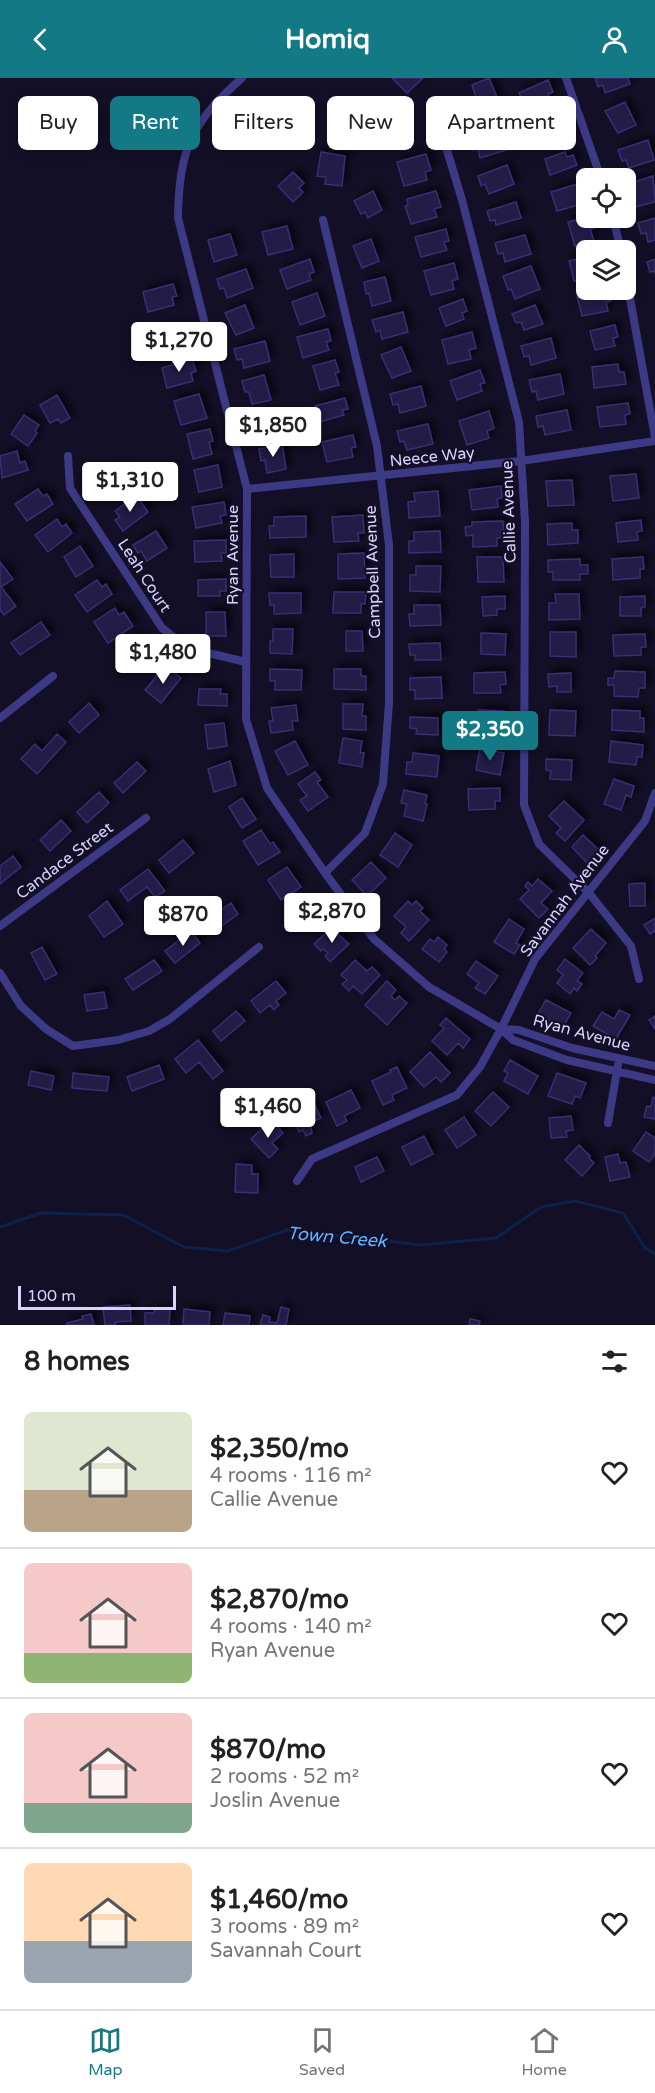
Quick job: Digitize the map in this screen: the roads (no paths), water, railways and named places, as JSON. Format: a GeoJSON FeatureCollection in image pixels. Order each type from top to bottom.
{"type":"FeatureCollection","features":[{"type":"Feature","properties":{"kind":"street","name":"Ryan Avenue"},"geometry":{"type":"LineString","coordinates":[[242,78],[219,99],[198,125],[184,155],[178,185],[178,218],[248,489],[246,719],[267,788],[325,873],[374,939],[429,987],[501,1029],[513,1040],[567,1060],[655,1080]]}},
{"type":"Feature","properties":{"kind":"street"},"geometry":{"type":"LineString","coordinates":[[566,78],[598,168]]}},
{"type":"Feature","properties":{"kind":"street","name":"Callie Avenue"},"geometry":{"type":"LineString","coordinates":[[447,150],[519,422],[525,522],[524,805],[538,844],[589,893],[631,946],[639,979]]}},
{"type":"Feature","properties":{"kind":"street","name":"Campbell Avenue"},"geometry":{"type":"LineString","coordinates":[[323,220],[374,435],[382,476],[389,545],[389,703],[383,784],[365,833],[325,873]]}},
{"type":"Feature","properties":{"kind":"street"},"geometry":{"type":"LineString","coordinates":[[630,300],[655,436]]}},
{"type":"Feature","properties":{"kind":"street","name":"Neece Way"},"geometry":{"type":"LineString","coordinates":[[248,489],[521,461],[655,441]]}},
{"type":"Feature","properties":{"kind":"street","name":"Leah Court"},"geometry":{"type":"LineString","coordinates":[[68,456],[70,488],[162,628],[181,643],[204,652],[246,662]]}},
{"type":"Feature","properties":{"kind":"street"},"geometry":{"type":"LineString","coordinates":[[0,718],[53,676]]}},
{"type":"Feature","properties":{"kind":"street","name":"Savannah Avenue"},"geometry":{"type":"LineString","coordinates":[[297,1181],[312,1159],[457,1095],[480,1067],[535,959],[645,821],[655,793]]}},
{"type":"Feature","properties":{"kind":"street","name":"Candace Street"},"geometry":{"type":"LineString","coordinates":[[0,926],[146,818]]}},
{"type":"Feature","properties":{"kind":"street"},"geometry":{"type":"LineString","coordinates":[[0,973],[21,1006],[46,1029],[73,1046],[118,1040],[149,1031],[170,1019],[259,947]]}},
{"type":"Feature","properties":{"kind":"street","name":"Ryan Avenue"},"geometry":{"type":"LineString","coordinates":[[501,1029],[519,1030],[550,1041],[655,1066]]}},
{"type":"Feature","properties":{"kind":"street"},"geometry":{"type":"LineString","coordinates":[[608,1123],[619,1059]]}},
{"type":"Feature","properties":{"kind":"waterway","name":"Town Creek"},"geometry":{"type":"LineString","coordinates":[[0,1227],[41,1213],[123,1215],[184,1247],[228,1251],[287,1230],[421,1245],[496,1238],[541,1207],[575,1201],[623,1213],[645,1248],[655,1254]]}}]}
